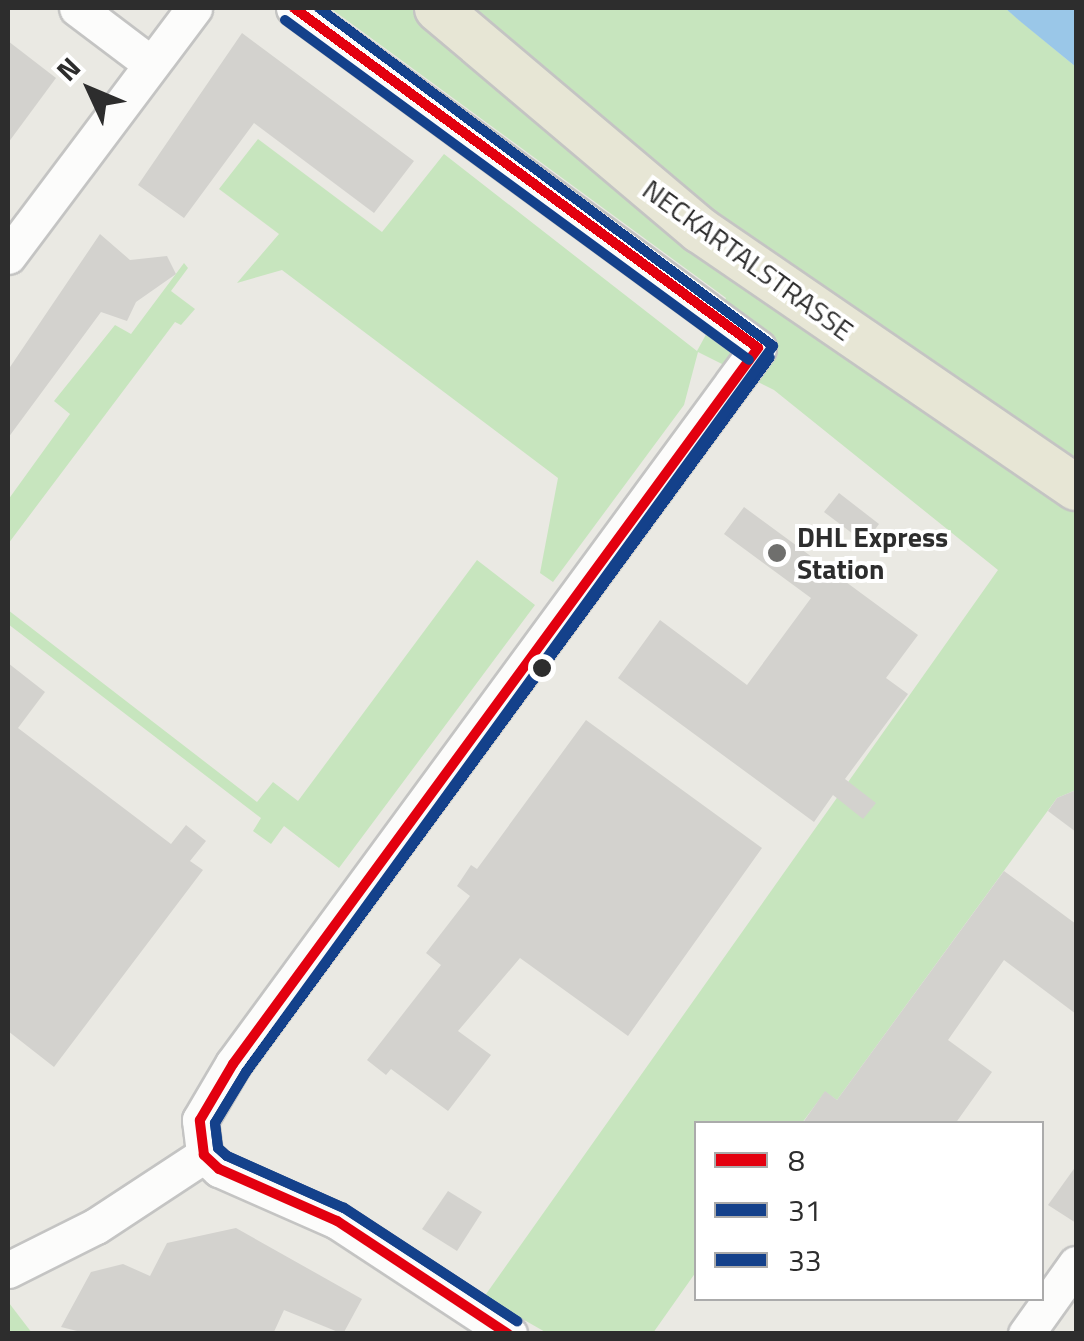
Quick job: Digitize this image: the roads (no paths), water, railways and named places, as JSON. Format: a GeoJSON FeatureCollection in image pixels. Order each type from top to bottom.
{"type":"FeatureCollection","features":[{"type":"Feature","properties":{"kind":"main road","name":"NECKARTALSTRASSE"},"geometry":{"type":"LineString","coordinates":[[437,8],[700,230],[1076,488]]}},
{"type":"Feature","properties":{"kind":"street"},"geometry":{"type":"LineString","coordinates":[[77,8],[151,64]]}},
{"type":"Feature","properties":{"kind":"street"},"geometry":{"type":"LineString","coordinates":[[294,8],[758,348],[225,1076],[200,1120],[204,1156],[218,1170],[337,1221],[509,1334]]}},
{"type":"Feature","properties":{"kind":"street"},"geometry":{"type":"LineString","coordinates":[[8,256],[187,10]]}},
{"type":"Feature","properties":{"kind":"street"},"geometry":{"type":"LineString","coordinates":[[8,1270],[96,1226],[204,1156]]}},
{"type":"Feature","properties":{"kind":"street"},"geometry":{"type":"LineString","coordinates":[[1026,1334],[1076,1264]]}},
{"type":"Feature","properties":{"kind":"water"},"geometry":{"type":"Polygon","coordinates":[[[1005,8],[1076,8],[1076,67],[1021,22],[1005,8]]]}},
{"type":"Feature","properties":{"kind":"place","name":"DHL Express Station"},"geometry":{"type":"Point","coordinates":[777,553]}}]}
